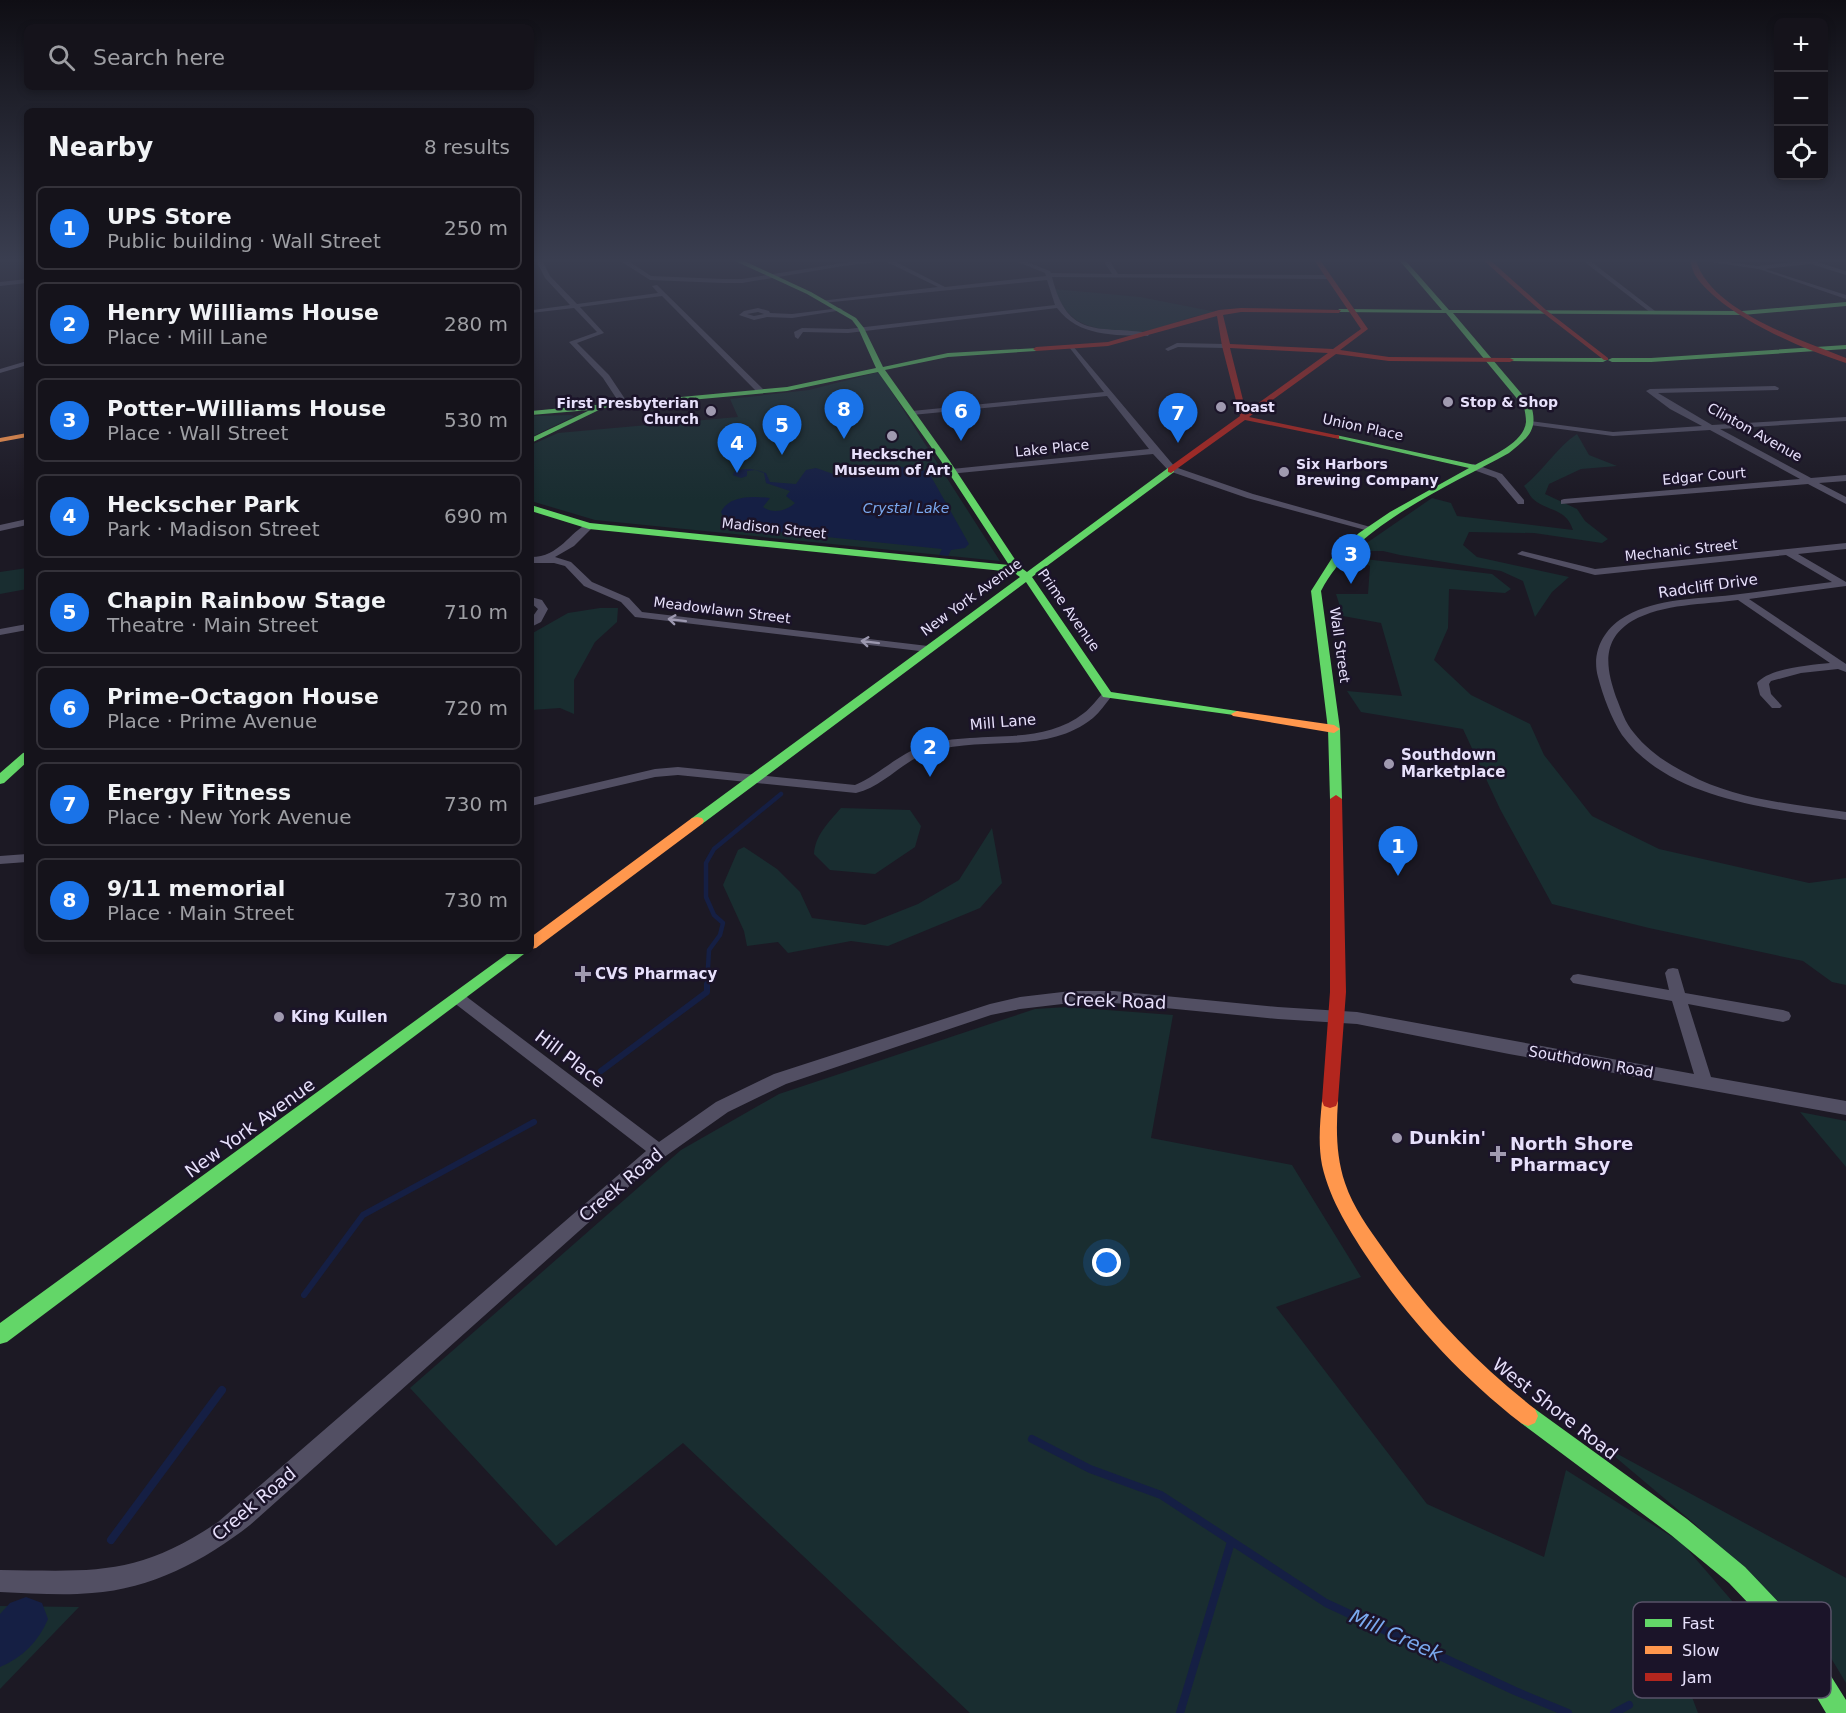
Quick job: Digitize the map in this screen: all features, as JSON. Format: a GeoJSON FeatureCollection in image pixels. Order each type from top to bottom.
{"type":"FeatureCollection","features":[{"type":"Feature","properties":{"kind":"main road","name":"Prime Avenue"},"geometry":{"type":"LineString","coordinates":[[867,340],[881,368],[912,414],[1107,695]]}},
{"type":"Feature","properties":{"kind":"main road"},"geometry":{"type":"LineString","coordinates":[[534,413],[600,408],[812,385],[948,355],[1072,347],[1132,340]]}},
{"type":"Feature","properties":{"kind":"main road"},"geometry":{"type":"LineString","coordinates":[[1225,340],[1240,407],[1245,418]]}},
{"type":"Feature","properties":{"kind":"main road","name":"New York Avenue"},"geometry":{"type":"LineString","coordinates":[[534,942],[928,649],[1022,573],[1245,418],[1349,340]]}},
{"type":"Feature","properties":{"kind":"main road"},"geometry":{"type":"LineString","coordinates":[[1473,340],[1528,407],[1530,423]]}},
{"type":"Feature","properties":{"kind":"main road"},"geometry":{"type":"LineString","coordinates":[[1582,340],[1609,361]]}},
{"type":"Feature","properties":{"kind":"main road"},"geometry":{"type":"LineString","coordinates":[[1801,340],[1846,361]]}},
{"type":"Feature","properties":{"kind":"main road"},"geometry":{"type":"LineString","coordinates":[[1226,346],[1332,351],[1389,359],[1576,361],[1651,360],[1816,347],[1846,347]]}},
{"type":"Feature","properties":{"kind":"main road"},"geometry":{"type":"LineString","coordinates":[[534,440],[600,408]]}},
{"type":"Feature","properties":{"kind":"main road","name":"Union Place"},"geometry":{"type":"LineString","coordinates":[[1245,418],[1474,467]]}},
{"type":"Feature","properties":{"kind":"main road","name":"Wall Street"},"geometry":{"type":"LineString","coordinates":[[1337,1016],[1335,729],[1316,591],[1320,581],[1348,546],[1369,528],[1517,443],[1526,436],[1530,423]]}},
{"type":"Feature","properties":{"kind":"main road"},"geometry":{"type":"LineString","coordinates":[[0,440],[24,436]]}},
{"type":"Feature","properties":{"kind":"main road","name":"Madison Street"},"geometry":{"type":"LineString","coordinates":[[534,509],[589,526],[1022,573]]}},
{"type":"Feature","properties":{"kind":"main road"},"geometry":{"type":"LineString","coordinates":[[1107,695],[1335,729]]}},
{"type":"Feature","properties":{"kind":"main road"},"geometry":{"type":"LineString","coordinates":[[0,780],[24,759]]}},
{"type":"Feature","properties":{"kind":"main road","name":"New York Avenue"},"geometry":{"type":"LineString","coordinates":[[0,1335],[517,954]]}},
{"type":"Feature","properties":{"kind":"main road","name":"West Shore Road"},"geometry":{"type":"LineString","coordinates":[[1337,1016],[1328,1101],[1329,1148],[1333,1174],[1351,1217],[1379,1261],[1439,1335],[1492,1386],[1523,1412],[1649,1503],[1737,1575],[1763,1602]]}},
{"type":"Feature","properties":{"kind":"main road","name":"West Shore Road"},"geometry":{"type":"LineString","coordinates":[[1831,1698],[1840,1713]]}},
{"type":"Feature","properties":{"kind":"street"},"geometry":{"type":"LineString","coordinates":[[579,340],[572,342],[606,377],[625,405]]}},
{"type":"Feature","properties":{"kind":"street"},"geometry":{"type":"LineString","coordinates":[[709,340],[761,391]]}},
{"type":"Feature","properties":{"kind":"street"},"geometry":{"type":"LineString","coordinates":[[1168,349],[1177,345],[1226,346]]}},
{"type":"Feature","properties":{"kind":"street"},"geometry":{"type":"LineString","coordinates":[[1072,347],[1172,469],[1250,496],[1369,528]]}},
{"type":"Feature","properties":{"kind":"street"},"geometry":{"type":"LineString","coordinates":[[0,371],[24,364]]}},
{"type":"Feature","properties":{"kind":"street","name":"Clinton Avenue"},"geometry":{"type":"LineString","coordinates":[[1774,388],[1650,391],[1712,428],[1846,501]]}},
{"type":"Feature","properties":{"kind":"street"},"geometry":{"type":"LineString","coordinates":[[912,414],[1109,394]]}},
{"type":"Feature","properties":{"kind":"street"},"geometry":{"type":"LineString","coordinates":[[1530,423],[1613,434],[1846,420]]}},
{"type":"Feature","properties":{"kind":"street","name":"Lake Place"},"geometry":{"type":"LineString","coordinates":[[952,472],[1155,451]]}},
{"type":"Feature","properties":{"kind":"street"},"geometry":{"type":"LineString","coordinates":[[1474,467],[1499,476],[1521,502]]}},
{"type":"Feature","properties":{"kind":"street","name":"Edgar Court"},"geometry":{"type":"LineString","coordinates":[[1564,502],[1846,478]]}},
{"type":"Feature","properties":{"kind":"street"},"geometry":{"type":"LineString","coordinates":[[0,521],[24,516]]}},
{"type":"Feature","properties":{"kind":"street"},"geometry":{"type":"LineString","coordinates":[[0,528],[24,523]]}},
{"type":"Feature","properties":{"kind":"street"},"geometry":{"type":"LineString","coordinates":[[534,562],[571,544],[589,526]]}},
{"type":"Feature","properties":{"kind":"street","name":"Mechanic Street"},"geometry":{"type":"LineString","coordinates":[[1522,554],[1594,572],[1846,546]]}},
{"type":"Feature","properties":{"kind":"street"},"geometry":{"type":"LineString","coordinates":[[1788,552],[1843,585]]}},
{"type":"Feature","properties":{"kind":"street","name":"Meadowlawn Street"},"geometry":{"type":"LineString","coordinates":[[534,562],[554,560],[568,564],[588,584],[625,600],[639,615],[928,649]]}},
{"type":"Feature","properties":{"kind":"street","name":"Radcliff Drive"},"geometry":{"type":"LineString","coordinates":[[1843,585],[1653,609],[1632,617],[1617,627],[1607,638],[1601,654],[1603,675],[1626,732],[1648,755],[1686,780],[1731,797],[1772,806],[1846,816]]}},
{"type":"Feature","properties":{"kind":"street"},"geometry":{"type":"LineString","coordinates":[[1740,597],[1843,667]]}},
{"type":"Feature","properties":{"kind":"street"},"geometry":{"type":"LineString","coordinates":[[534,601],[538,602],[543,609],[534,622]]}},
{"type":"Feature","properties":{"kind":"street"},"geometry":{"type":"LineString","coordinates":[[0,632],[24,628]]}},
{"type":"Feature","properties":{"kind":"street"},"geometry":{"type":"LineString","coordinates":[[1776,706],[1764,690],[1763,683],[1767,679],[1786,673],[1843,667]]}},
{"type":"Feature","properties":{"kind":"street","name":"Mill Lane"},"geometry":{"type":"LineString","coordinates":[[534,801],[655,773],[688,771],[856,789],[871,784],[905,758],[929,748],[957,743],[1036,737],[1063,730],[1086,720],[1107,695]]}},
{"type":"Feature","properties":{"kind":"street"},"geometry":{"type":"LineString","coordinates":[[0,860],[24,858]]}},
{"type":"Feature","properties":{"kind":"street"},"geometry":{"type":"LineString","coordinates":[[1673,973],[1704,1082]]}},
{"type":"Feature","properties":{"kind":"street"},"geometry":{"type":"LineString","coordinates":[[1578,979],[1783,1016]]}},
{"type":"Feature","properties":{"kind":"street","name":"Creek Road"},"geometry":{"type":"LineString","coordinates":[[0,1581],[105,1581],[163,1566],[203,1546],[242,1516],[658,1151],[715,1112],[764,1086],[954,1021],[1020,1003],[1066,997],[1114,997],[1278,1013],[1337,1016]]}},
{"type":"Feature","properties":{"kind":"street","name":"Hill Place"},"geometry":{"type":"LineString","coordinates":[[458,998],[658,1151]]}},
{"type":"Feature","properties":{"kind":"street","name":"Southdown Road"},"geometry":{"type":"LineString","coordinates":[[1337,1016],[1372,1020],[1509,1048],[1846,1108]]}},
{"type":"Feature","properties":{"kind":"green space"},"geometry":{"type":"Polygon","coordinates":[[[879,372],[1000,561],[595,520],[534,502],[534,444],[558,433],[738,417],[730,399],[809,390],[879,372]]]}},
{"type":"Feature","properties":{"kind":"green space"},"geometry":{"type":"Polygon","coordinates":[[[571,415],[574,416],[534,436],[534,416],[571,415]]]}},
{"type":"Feature","properties":{"kind":"green space"},"geometry":{"type":"Polygon","coordinates":[[[1577,434],[1589,455],[1617,466],[1581,469],[1549,484],[1545,494],[1577,509],[1585,521],[1608,539],[1602,543],[1534,533],[1469,532],[1463,545],[1477,557],[1569,577],[1552,592],[1535,617],[1523,581],[1501,571],[1383,551],[1355,551],[1432,498],[1451,503],[1457,516],[1573,530],[1566,517],[1537,502],[1524,486],[1577,434]]]}},
{"type":"Feature","properties":{"kind":"green space"},"geometry":{"type":"Polygon","coordinates":[[[1356,558],[1492,574],[1511,589],[1505,593],[1449,589],[1448,628],[1434,660],[1471,695],[1530,724],[1544,755],[1592,816],[1659,849],[1809,883],[1846,878],[1846,985],[1832,982],[1803,961],[1649,928],[1552,904],[1500,809],[1463,729],[1361,712],[1347,691],[1402,696],[1381,623],[1343,616],[1336,594],[1368,594],[1370,566],[1356,558]]]}},
{"type":"Feature","properties":{"kind":"green space"},"geometry":{"type":"Polygon","coordinates":[[[24,568],[24,590],[0,594],[0,572],[24,568]]]}},
{"type":"Feature","properties":{"kind":"green space"},"geometry":{"type":"Polygon","coordinates":[[[618,608],[617,622],[595,642],[574,680],[574,714],[560,708],[534,710],[534,632],[568,613],[618,608]]]}},
{"type":"Feature","properties":{"kind":"green space"},"geometry":{"type":"Polygon","coordinates":[[[841,808],[910,810],[921,826],[915,847],[875,874],[830,870],[814,854],[815,847],[823,829],[841,808]]]}},
{"type":"Feature","properties":{"kind":"green space"},"geometry":{"type":"Polygon","coordinates":[[[992,828],[1002,883],[980,908],[888,946],[851,941],[788,953],[778,942],[747,946],[744,931],[723,885],[738,850],[744,847],[777,869],[800,892],[812,918],[865,925],[918,904],[959,880],[992,828]]]}},
{"type":"Feature","properties":{"kind":"green space"},"geometry":{"type":"Polygon","coordinates":[[[1067,1007],[1173,1015],[1151,1138],[1292,1165],[1361,1277],[1276,1307],[1427,1504],[1544,1557],[1566,1470],[1682,1543],[1733,1602],[1633,1602],[1633,1698],[1692,1698],[1698,1713],[970,1713],[683,1443],[556,1546],[410,1388],[681,1150],[779,1094],[1035,1009],[1067,1007]]]}},
{"type":"Feature","properties":{"kind":"green space"},"geometry":{"type":"Polygon","coordinates":[[[1800,1112],[1846,1121],[1846,1167],[1800,1112]]]}},
{"type":"Feature","properties":{"kind":"green space"},"geometry":{"type":"Polygon","coordinates":[[[1601,1445],[1846,1578],[1846,1683],[1831,1658],[1831,1602],[1774,1602],[1696,1525],[1601,1445]]]}},
{"type":"Feature","properties":{"kind":"green space"},"geometry":{"type":"Polygon","coordinates":[[[0,1606],[79,1607],[0,1689],[0,1606]]]}},
{"type":"Feature","properties":{"kind":"water","name":"Crystal Lake"},"geometry":{"type":"Polygon","coordinates":[[[896,466],[928,471],[969,544],[965,548],[951,550],[948,556],[939,555],[942,549],[749,529],[726,522],[721,512],[725,506],[742,498],[770,498],[763,507],[775,511],[788,508],[795,503],[786,496],[790,491],[766,483],[764,473],[755,470],[766,473],[770,482],[796,484],[806,470],[816,468],[842,477],[896,466]]]}},
{"type":"Feature","properties":{"kind":"water","name":"Crystal Lake"},"geometry":{"type":"Polygon","coordinates":[[[738,470],[755,470],[747,471],[747,476],[741,478],[733,475],[738,470]]]}},
{"type":"Feature","properties":{"kind":"waterway"},"geometry":{"type":"LineString","coordinates":[[707,985],[709,950],[720,935],[723,923],[714,915],[706,897],[706,863],[714,849],[781,794]]}},
{"type":"Feature","properties":{"kind":"waterway"},"geometry":{"type":"LineString","coordinates":[[601,1071],[707,992],[707,985]]}},
{"type":"Feature","properties":{"kind":"waterway"},"geometry":{"type":"LineString","coordinates":[[304,1295],[363,1215],[534,1122]]}},
{"type":"Feature","properties":{"kind":"waterway"},"geometry":{"type":"LineString","coordinates":[[111,1540],[222,1390]]}},
{"type":"Feature","properties":{"kind":"waterway","name":"Mill Creek"},"geometry":{"type":"LineString","coordinates":[[1032,1439],[1090,1469],[1161,1495],[1326,1603],[1515,1691],[1568,1713]]}},
{"type":"Feature","properties":{"kind":"waterway","name":"Mill Creek"},"geometry":{"type":"LineString","coordinates":[[1180,1713],[1231,1542]]}},
{"type":"Feature","properties":{"kind":"waterway"},"geometry":{"type":"LineString","coordinates":[[0,1645],[26,1619]]}},
{"type":"Feature","properties":{"kind":"waterway","name":"Mill Creek"},"geometry":{"type":"LineString","coordinates":[[1614,1713],[1629,1705]]}},
{"type":"Feature","properties":{"kind":"traffic: fast"},"geometry":{"type":"LineString","coordinates":[[867,340],[882,372],[945,460],[1016,569],[1027,577],[1107,695],[1237,714]]}},
{"type":"Feature","properties":{"kind":"traffic: fast"},"geometry":{"type":"LineString","coordinates":[[1336,799],[1334,729],[1316,591],[1324,574],[1335,560],[1362,535],[1393,514],[1506,451],[1525,436],[1530,423],[1528,407],[1472,340]]}},
{"type":"Feature","properties":{"kind":"traffic: fast"},"geometry":{"type":"LineString","coordinates":[[1612,360],[1651,360],[1846,347]]}},
{"type":"Feature","properties":{"kind":"traffic: fast"},"geometry":{"type":"LineString","coordinates":[[534,413],[787,389],[948,355],[1036,349]]}},
{"type":"Feature","properties":{"kind":"traffic: fast"},"geometry":{"type":"LineString","coordinates":[[1510,360],[1603,360]]}},
{"type":"Feature","properties":{"kind":"traffic: fast"},"geometry":{"type":"LineString","coordinates":[[534,440],[600,408]]}},
{"type":"Feature","properties":{"kind":"traffic: fast"},"geometry":{"type":"LineString","coordinates":[[1336,437],[1474,467]]}},
{"type":"Feature","properties":{"kind":"traffic: fast"},"geometry":{"type":"LineString","coordinates":[[697,821],[1171,470]]}},
{"type":"Feature","properties":{"kind":"traffic: fast"},"geometry":{"type":"LineString","coordinates":[[534,509],[589,526],[696,537]]}},
{"type":"Feature","properties":{"kind":"traffic: fast"},"geometry":{"type":"LineString","coordinates":[[697,537],[1016,569]]}},
{"type":"Feature","properties":{"kind":"traffic: fast"},"geometry":{"type":"LineString","coordinates":[[0,780],[24,759]]}},
{"type":"Feature","properties":{"kind":"traffic: fast"},"geometry":{"type":"LineString","coordinates":[[0,1335],[517,954]]}},
{"type":"Feature","properties":{"kind":"traffic: fast"},"geometry":{"type":"LineString","coordinates":[[1528,1416],[1679,1527],[1737,1575],[1763,1602]]}},
{"type":"Feature","properties":{"kind":"traffic: fast"},"geometry":{"type":"LineString","coordinates":[[1831,1698],[1840,1713]]}},
{"type":"Feature","properties":{"kind":"traffic: slow"},"geometry":{"type":"LineString","coordinates":[[0,440],[24,436]]}},
{"type":"Feature","properties":{"kind":"traffic: slow"},"geometry":{"type":"LineString","coordinates":[[1237,714],[1334,729]]}},
{"type":"Feature","properties":{"kind":"traffic: slow"},"geometry":{"type":"LineString","coordinates":[[534,942],[697,821]]}},
{"type":"Feature","properties":{"kind":"traffic: slow"},"geometry":{"type":"LineString","coordinates":[[1330,1101],[1328,1137],[1331,1164],[1340,1193],[1361,1232],[1406,1296],[1443,1339],[1484,1380],[1528,1416]]}},
{"type":"Feature","properties":{"kind":"traffic: jam"},"geometry":{"type":"LineString","coordinates":[[1036,349],[1108,344],[1122,340]]}},
{"type":"Feature","properties":{"kind":"traffic: jam"},"geometry":{"type":"LineString","coordinates":[[1225,340],[1240,407],[1245,418],[1336,437]]}},
{"type":"Feature","properties":{"kind":"traffic: jam"},"geometry":{"type":"LineString","coordinates":[[1171,470],[1350,340]]}},
{"type":"Feature","properties":{"kind":"traffic: jam"},"geometry":{"type":"LineString","coordinates":[[1581,340],[1606,359]]}},
{"type":"Feature","properties":{"kind":"traffic: jam"},"geometry":{"type":"LineString","coordinates":[[1797,340],[1846,361]]}},
{"type":"Feature","properties":{"kind":"traffic: jam"},"geometry":{"type":"LineString","coordinates":[[1225,346],[1332,351],[1389,359],[1510,360]]}},
{"type":"Feature","properties":{"kind":"traffic: jam"},"geometry":{"type":"LineString","coordinates":[[1330,1101],[1338,992],[1336,799]]}},
{"type":"Feature","properties":{"kind":"place","name":"Stop & Shop"},"geometry":{"type":"Point","coordinates":[1448,402]}},
{"type":"Feature","properties":{"kind":"place","name":"Toast"},"geometry":{"type":"Point","coordinates":[1221,407]}},
{"type":"Feature","properties":{"kind":"place","name":"First Presbyterian Church"},"geometry":{"type":"Point","coordinates":[711,411]}},
{"type":"Feature","properties":{"kind":"place","name":"Heckscher Museum of Art"},"geometry":{"type":"Point","coordinates":[892,436]}},
{"type":"Feature","properties":{"kind":"place","name":"9/11 memorial"},"geometry":{"type":"Point","coordinates":[844,439]}},
{"type":"Feature","properties":{"kind":"place","name":"Prime–Octagon House"},"geometry":{"type":"Point","coordinates":[961,441]}},
{"type":"Feature","properties":{"kind":"place","name":"Energy Fitness"},"geometry":{"type":"Point","coordinates":[1178,443]}},
{"type":"Feature","properties":{"kind":"place","name":"Chapin Rainbow Stage"},"geometry":{"type":"Point","coordinates":[782,455]}},
{"type":"Feature","properties":{"kind":"place","name":"Six Harbors Brewing Company"},"geometry":{"type":"Point","coordinates":[1284,472]}},
{"type":"Feature","properties":{"kind":"place","name":"Heckscher Park"},"geometry":{"type":"Point","coordinates":[737,473]}},
{"type":"Feature","properties":{"kind":"place","name":"Potter–Williams House"},"geometry":{"type":"Point","coordinates":[1351,584]}},
{"type":"Feature","properties":{"kind":"place","name":"Southdown Marketplace"},"geometry":{"type":"Point","coordinates":[1389,764]}},
{"type":"Feature","properties":{"kind":"place","name":"Henry Williams House"},"geometry":{"type":"Point","coordinates":[930,777]}},
{"type":"Feature","properties":{"kind":"place","name":"UPS Store"},"geometry":{"type":"Point","coordinates":[1398,876]}},
{"type":"Feature","properties":{"kind":"place","name":"CVS Pharmacy"},"geometry":{"type":"Point","coordinates":[583,974]}},
{"type":"Feature","properties":{"kind":"place","name":"King Kullen"},"geometry":{"type":"Point","coordinates":[279,1017]}},
{"type":"Feature","properties":{"kind":"place","name":"Dunkin'"},"geometry":{"type":"Point","coordinates":[1397,1138]}},
{"type":"Feature","properties":{"kind":"place","name":"North Shore Pharmacy"},"geometry":{"type":"Point","coordinates":[1498,1154]}}]}
